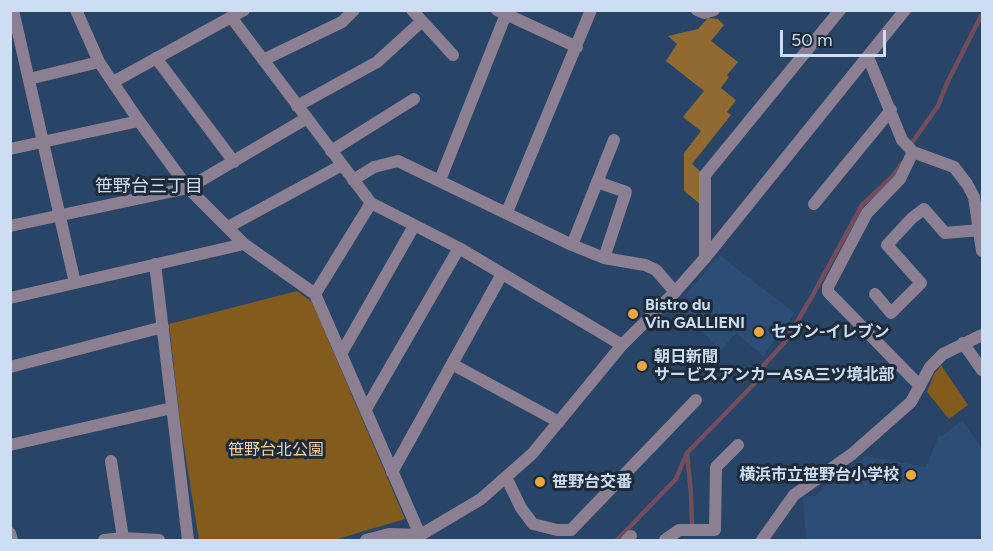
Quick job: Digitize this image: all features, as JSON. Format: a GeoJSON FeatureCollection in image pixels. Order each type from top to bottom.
{"type":"FeatureCollection","features":[{"type":"Feature","properties":{"kind":"street"},"geometry":{"type":"LineString","coordinates":[[13,10],[75,283]]}},
{"type":"Feature","properties":{"kind":"street"},"geometry":{"type":"LineString","coordinates":[[76,10],[99,62],[189,188],[244,244],[315,294],[366,409],[416,538]]}},
{"type":"Feature","properties":{"kind":"street"},"geometry":{"type":"LineString","coordinates":[[112,82],[244,10]]}},
{"type":"Feature","properties":{"kind":"street"},"geometry":{"type":"LineString","coordinates":[[263,60],[342,22],[354,10]]}},
{"type":"Feature","properties":{"kind":"street"},"geometry":{"type":"LineString","coordinates":[[412,10],[453,55]]}},
{"type":"Feature","properties":{"kind":"street"},"geometry":{"type":"LineString","coordinates":[[507,212],[591,10]]}},
{"type":"Feature","properties":{"kind":"street"},"geometry":{"type":"LineString","coordinates":[[698,10],[704,13],[714,10]]}},
{"type":"Feature","properties":{"kind":"street"},"geometry":{"type":"LineString","coordinates":[[705,258],[705,176],[840,10]]}},
{"type":"Feature","properties":{"kind":"street"},"geometry":{"type":"LineString","coordinates":[[366,540],[389,534],[416,538],[481,499],[532,454],[622,345],[705,258],[905,10]]}},
{"type":"Feature","properties":{"kind":"street"},"geometry":{"type":"LineString","coordinates":[[440,180],[502,12],[577,47]]}},
{"type":"Feature","properties":{"kind":"street"},"geometry":{"type":"LineString","coordinates":[[231,17],[371,203],[459,249],[622,345]]}},
{"type":"Feature","properties":{"kind":"street"},"geometry":{"type":"LineString","coordinates":[[297,106],[377,62],[422,21]]}},
{"type":"Feature","properties":{"kind":"street"},"geometry":{"type":"LineString","coordinates":[[868,57],[902,140],[913,152],[954,167],[974,197],[982,251]]}},
{"type":"Feature","properties":{"kind":"street"},"geometry":{"type":"LineString","coordinates":[[156,58],[234,162]]}},
{"type":"Feature","properties":{"kind":"street"},"geometry":{"type":"LineString","coordinates":[[29,79],[99,62]]}},
{"type":"Feature","properties":{"kind":"street"},"geometry":{"type":"LineString","coordinates":[[331,151],[414,99]]}},
{"type":"Feature","properties":{"kind":"street"},"geometry":{"type":"LineString","coordinates":[[814,204],[891,110]]}},
{"type":"Feature","properties":{"kind":"street"},"geometry":{"type":"LineString","coordinates":[[10,226],[189,188],[307,118]]}},
{"type":"Feature","properties":{"kind":"street"},"geometry":{"type":"LineString","coordinates":[[10,149],[139,121]]}},
{"type":"Feature","properties":{"kind":"street"},"geometry":{"type":"LineString","coordinates":[[572,245],[614,140]]}},
{"type":"Feature","properties":{"kind":"street"},"geometry":{"type":"LineString","coordinates":[[913,152],[900,179],[867,213],[828,286],[828,292],[920,386]]}},
{"type":"Feature","properties":{"kind":"street"},"geometry":{"type":"LineString","coordinates":[[353,180],[374,167],[398,161],[572,245],[604,258],[645,265],[656,270],[675,292]]}},
{"type":"Feature","properties":{"kind":"street"},"geometry":{"type":"LineString","coordinates":[[228,227],[342,165]]}},
{"type":"Feature","properties":{"kind":"street"},"geometry":{"type":"LineString","coordinates":[[597,182],[626,192],[604,258]]}},
{"type":"Feature","properties":{"kind":"street"},"geometry":{"type":"LineString","coordinates":[[315,294],[371,203]]}},
{"type":"Feature","properties":{"kind":"street"},"geometry":{"type":"LineString","coordinates":[[875,294],[891,314],[921,283],[887,245],[912,218],[924,209],[945,233],[980,230]]}},
{"type":"Feature","properties":{"kind":"street"},"geometry":{"type":"LineString","coordinates":[[341,354],[414,226]]}},
{"type":"Feature","properties":{"kind":"street"},"geometry":{"type":"LineString","coordinates":[[10,298],[244,244]]}},
{"type":"Feature","properties":{"kind":"street"},"geometry":{"type":"LineString","coordinates":[[366,409],[459,249]]}},
{"type":"Feature","properties":{"kind":"street"},"geometry":{"type":"LineString","coordinates":[[155,264],[188,540]]}},
{"type":"Feature","properties":{"kind":"street"},"geometry":{"type":"LineString","coordinates":[[392,472],[502,274]]}},
{"type":"Feature","properties":{"kind":"street"},"geometry":{"type":"LineString","coordinates":[[10,367],[163,327]]}},
{"type":"Feature","properties":{"kind":"street"},"geometry":{"type":"LineString","coordinates":[[762,540],[794,495],[852,454],[911,402],[930,367],[943,354],[982,335]]}},
{"type":"Feature","properties":{"kind":"street"},"geometry":{"type":"LineString","coordinates":[[963,343],[982,370]]}},
{"type":"Feature","properties":{"kind":"street"},"geometry":{"type":"LineString","coordinates":[[452,364],[559,422]]}},
{"type":"Feature","properties":{"kind":"street"},"geometry":{"type":"LineString","coordinates":[[506,477],[521,508],[533,524],[557,530],[571,530],[696,400]]}},
{"type":"Feature","properties":{"kind":"street"},"geometry":{"type":"LineString","coordinates":[[10,445],[172,408]]}},
{"type":"Feature","properties":{"kind":"street"},"geometry":{"type":"LineString","coordinates":[[665,540],[679,530],[715,530],[716,467],[738,445]]}},
{"type":"Feature","properties":{"kind":"street"},"geometry":{"type":"LineString","coordinates":[[111,461],[123,538]]}},
{"type":"Feature","properties":{"kind":"street"},"geometry":{"type":"LineString","coordinates":[[10,533],[12,540]]}},
{"type":"Feature","properties":{"kind":"street"},"geometry":{"type":"LineString","coordinates":[[104,540],[123,538],[159,540]]}},
{"type":"Feature","properties":{"kind":"shaded area"},"geometry":{"type":"Polygon","coordinates":[[[708,18],[718,19],[724,25],[711,41],[738,62],[727,75],[729,77],[721,88],[736,100],[727,112],[731,115],[692,164],[701,172],[699,203],[684,191],[684,153],[701,131],[683,117],[704,91],[666,61],[677,44],[668,36],[698,29],[708,18]]]}},
{"type":"Feature","properties":{"kind":"shaded area"},"geometry":{"type":"Polygon","coordinates":[[[719,255],[795,313],[763,356],[736,333],[720,351],[686,313],[695,303],[686,295],[719,255]]]}},
{"type":"Feature","properties":{"kind":"shaded area","name":"横浜市立笹野台小学校"},"geometry":{"type":"Polygon","coordinates":[[[962,420],[982,449],[982,540],[806,540],[803,496],[815,496],[867,456],[926,467],[939,435],[942,436],[962,420]]]}},
{"type":"Feature","properties":{"kind":"green space","name":"笹野台北公園"},"geometry":{"type":"Polygon","coordinates":[[[297,291],[312,302],[405,519],[334,540],[199,540],[181,428],[169,324],[297,291]]]}},
{"type":"Feature","properties":{"kind":"green space"},"geometry":{"type":"Polygon","coordinates":[[[941,365],[968,405],[949,419],[927,392],[934,374],[941,365]]]}},
{"type":"Feature","properties":{"kind":"waterway"},"geometry":{"type":"LineString","coordinates":[[909,147],[938,106],[947,83],[982,14]]}},
{"type":"Feature","properties":{"kind":"waterway"},"geometry":{"type":"LineString","coordinates":[[692,524],[687,453],[755,383],[763,366],[784,343],[810,300],[862,205],[892,177],[902,163]]}},
{"type":"Feature","properties":{"kind":"waterway"},"geometry":{"type":"LineString","coordinates":[[617,540],[676,479],[686,455]]}},
{"type":"Feature","properties":{"kind":"place","name":"Bistro du Vin GALLIENI"},"geometry":{"type":"Point","coordinates":[633,314]}},
{"type":"Feature","properties":{"kind":"place","name":"セブン-イレブン"},"geometry":{"type":"Point","coordinates":[759,332]}},
{"type":"Feature","properties":{"kind":"place","name":"朝日新聞 サービスアンカーASA三ツ境北部"},"geometry":{"type":"Point","coordinates":[642,366]}},
{"type":"Feature","properties":{"kind":"place","name":"横浜市立笹野台小学校"},"geometry":{"type":"Point","coordinates":[911,475]}},
{"type":"Feature","properties":{"kind":"place","name":"笹野台交番"},"geometry":{"type":"Point","coordinates":[540,482]}},
{"type":"Feature","properties":{"kind":"district","name":"笹野台三丁目"},"geometry":{"type":"Point","coordinates":[149,187]}}]}
